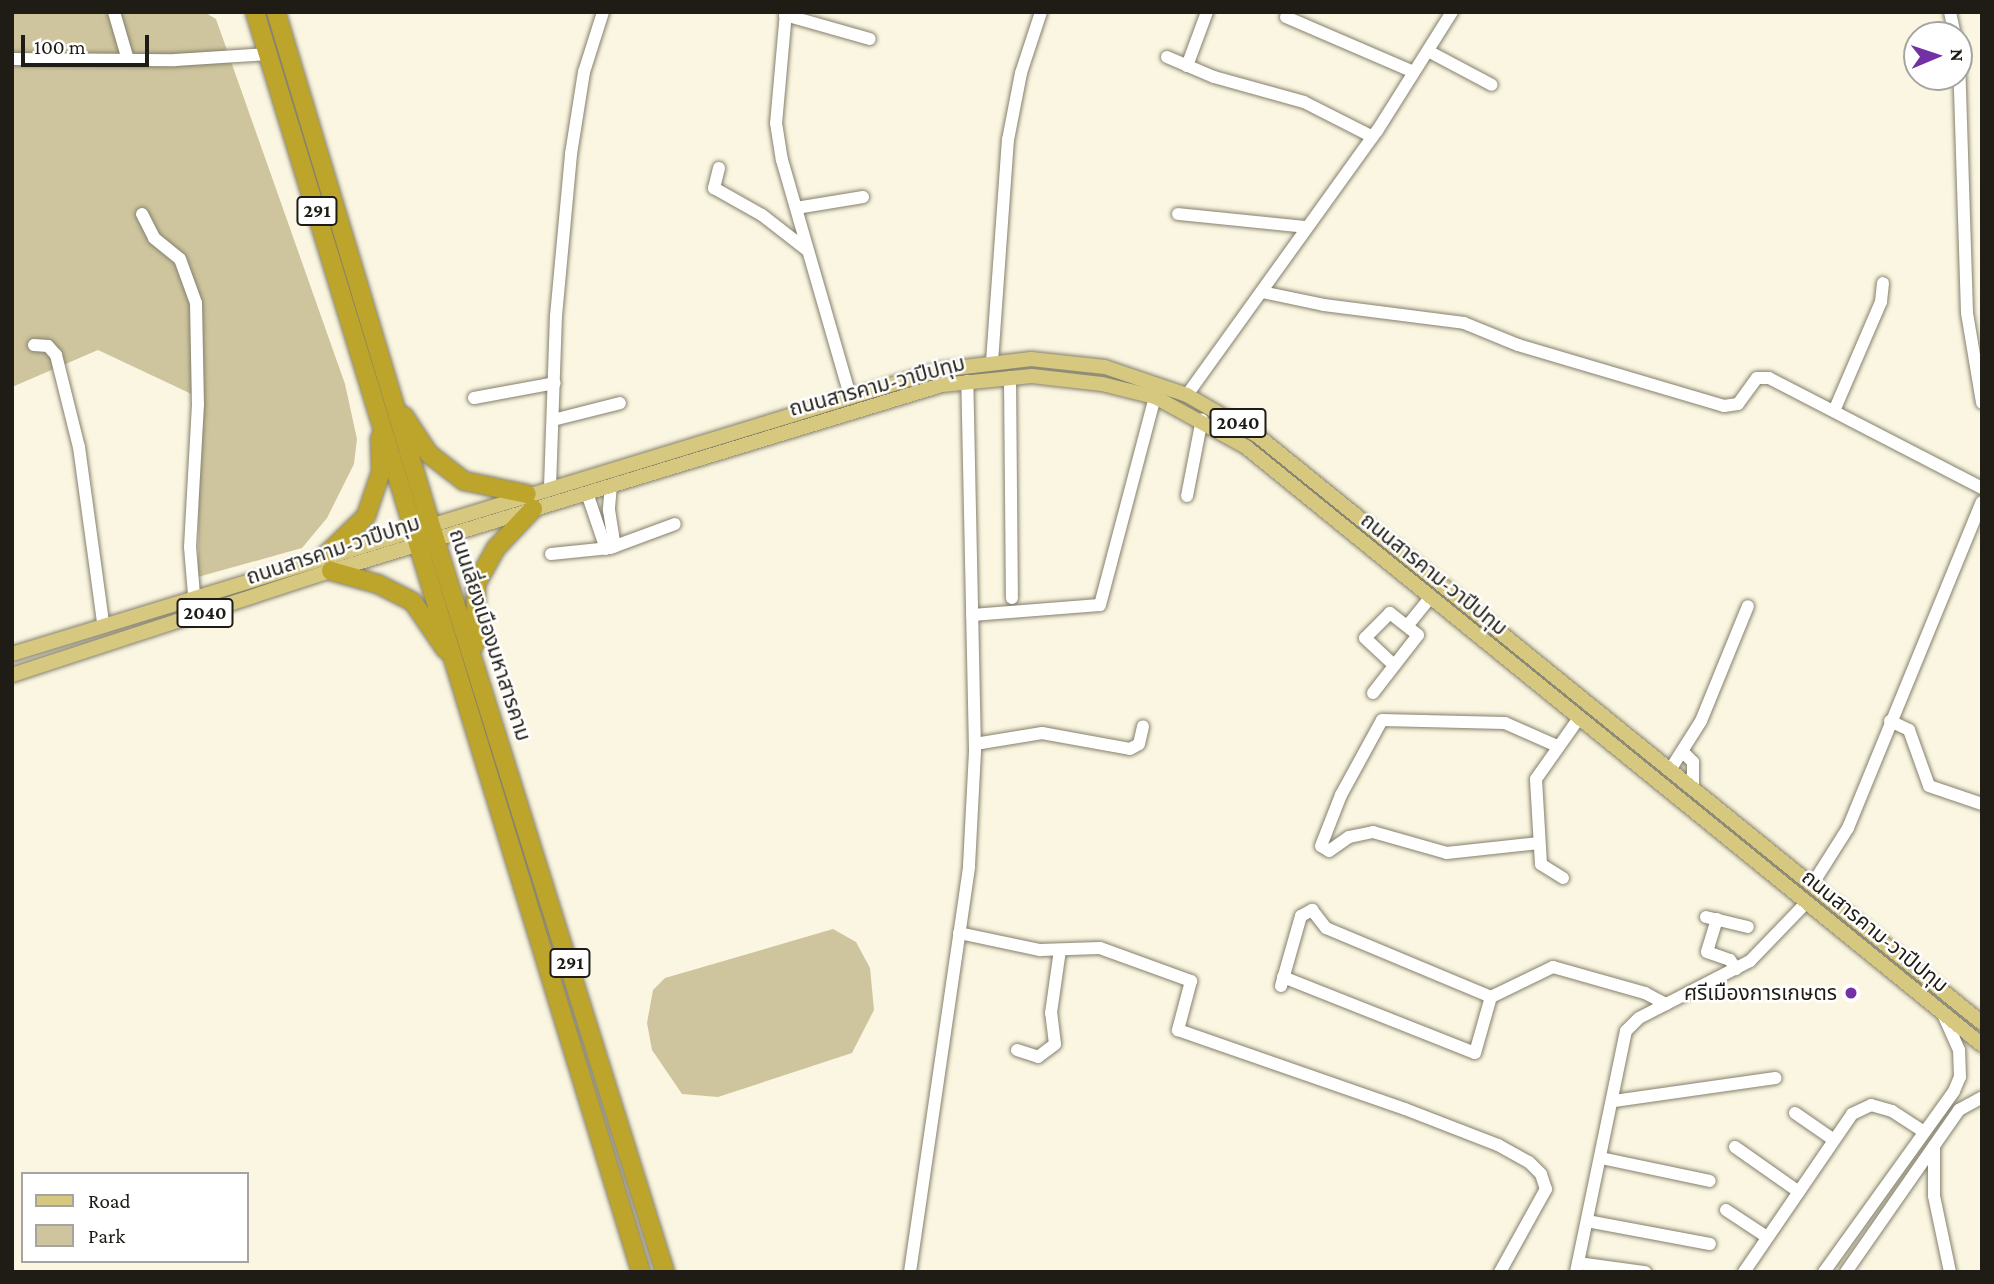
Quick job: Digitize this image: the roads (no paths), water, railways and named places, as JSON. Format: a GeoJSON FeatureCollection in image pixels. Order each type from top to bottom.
{"type":"FeatureCollection","features":[{"type":"Feature","properties":{"kind":"highway","name":"ถนนเลี่ยงเมืองมหาสารคาม"},"geometry":{"type":"LineString","coordinates":[[255,12],[387,405]]}},
{"type":"Feature","properties":{"kind":"highway","name":"ถนนเลี่ยงเมืองมหาสารคาม"},"geometry":{"type":"LineString","coordinates":[[276,12],[424,534],[456,665],[641,1272]]}},
{"type":"Feature","properties":{"kind":"highway"},"geometry":{"type":"LineString","coordinates":[[387,405],[429,454],[464,481],[530,502],[496,548],[476,584],[474,655]]}},
{"type":"Feature","properties":{"kind":"highway"},"geometry":{"type":"LineString","coordinates":[[387,405],[382,472],[366,516],[328,563],[412,602],[456,665]]}},
{"type":"Feature","properties":{"kind":"highway","name":"ถนนเลี่ยงเมืองมหาสารคาม"},"geometry":{"type":"LineString","coordinates":[[424,534],[474,655],[665,1272]]}},
{"type":"Feature","properties":{"kind":"main road","name":"ถนนสารคาม-วาปีปทุม"},"geometry":{"type":"LineString","coordinates":[[530,502],[551,487],[939,370],[1031,359],[1105,367],[1186,395],[1258,436],[1982,1023]]}},
{"type":"Feature","properties":{"kind":"main road","name":"ถนนสารคาม-วาปีปทุม"},"geometry":{"type":"LineString","coordinates":[[12,654],[194,595],[328,563],[530,502],[587,493],[779,434],[967,381],[1010,377],[1062,377],[1155,397],[1202,419],[1246,447],[1982,1045]]}},
{"type":"Feature","properties":{"kind":"main road"},"geometry":{"type":"LineString","coordinates":[[775,418],[779,434]]}},
{"type":"Feature","properties":{"kind":"main road","name":"ถนนสารคาม-วาปีปทุม"},"geometry":{"type":"LineString","coordinates":[[12,675],[78,655],[328,563]]}},
{"type":"Feature","properties":{"kind":"main road"},"geometry":{"type":"LineString","coordinates":[[1486,642],[1496,630]]}},
{"type":"Feature","properties":{"kind":"street"},"geometry":{"type":"LineString","coordinates":[[114,12],[128,60]]}},
{"type":"Feature","properties":{"kind":"street"},"geometry":{"type":"LineString","coordinates":[[551,487],[555,383],[571,154],[584,72],[603,12]]}},
{"type":"Feature","properties":{"kind":"street"},"geometry":{"type":"LineString","coordinates":[[992,362],[1008,140],[1021,73],[1041,12]]}},
{"type":"Feature","properties":{"kind":"street"},"geometry":{"type":"LineString","coordinates":[[1187,65],[1207,12]]}},
{"type":"Feature","properties":{"kind":"street"},"geometry":{"type":"LineString","coordinates":[[1186,395],[1373,136],[1451,12]]}},
{"type":"Feature","properties":{"kind":"street"},"geometry":{"type":"LineString","coordinates":[[850,395],[807,250],[776,123],[786,14],[870,39]]}},
{"type":"Feature","properties":{"kind":"street"},"geometry":{"type":"LineString","coordinates":[[1286,17],[1414,72]]}},
{"type":"Feature","properties":{"kind":"street"},"geometry":{"type":"LineString","coordinates":[[1428,51],[1492,85]]}},
{"type":"Feature","properties":{"kind":"street"},"geometry":{"type":"LineString","coordinates":[[12,58],[128,60],[269,54]]}},
{"type":"Feature","properties":{"kind":"street"},"geometry":{"type":"LineString","coordinates":[[1167,57],[1304,102],[1373,136]]}},
{"type":"Feature","properties":{"kind":"street"},"geometry":{"type":"LineString","coordinates":[[1960,91],[1968,313],[1982,403]]}},
{"type":"Feature","properties":{"kind":"street"},"geometry":{"type":"LineString","coordinates":[[719,168],[714,188],[753,209],[807,250]]}},
{"type":"Feature","properties":{"kind":"street"},"geometry":{"type":"LineString","coordinates":[[796,208],[863,197]]}},
{"type":"Feature","properties":{"kind":"street"},"geometry":{"type":"LineString","coordinates":[[1178,214],[1307,227]]}},
{"type":"Feature","properties":{"kind":"street"},"geometry":{"type":"LineString","coordinates":[[142,215],[154,238],[180,259],[196,303],[198,380],[190,547],[194,595]]}},
{"type":"Feature","properties":{"kind":"street"},"geometry":{"type":"LineString","coordinates":[[1834,411],[1881,302],[1883,283]]}},
{"type":"Feature","properties":{"kind":"street"},"geometry":{"type":"LineString","coordinates":[[1262,292],[1347,309],[1464,323],[1518,345],[1724,406],[1738,404],[1757,378],[1769,378],[1982,488]]}},
{"type":"Feature","properties":{"kind":"street"},"geometry":{"type":"LineString","coordinates":[[34,345],[48,346],[56,355],[79,447],[103,624]]}},
{"type":"Feature","properties":{"kind":"street"},"geometry":{"type":"LineString","coordinates":[[1010,377],[1012,598]]}},
{"type":"Feature","properties":{"kind":"street"},"geometry":{"type":"LineString","coordinates":[[910,1272],[969,866],[975,744],[967,381]]}},
{"type":"Feature","properties":{"kind":"street"},"geometry":{"type":"LineString","coordinates":[[474,398],[555,383]]}},
{"type":"Feature","properties":{"kind":"street"},"geometry":{"type":"LineString","coordinates":[[972,615],[1100,604],[1155,397]]}},
{"type":"Feature","properties":{"kind":"street"},"geometry":{"type":"LineString","coordinates":[[553,420],[620,403]]}},
{"type":"Feature","properties":{"kind":"street"},"geometry":{"type":"LineString","coordinates":[[1187,496],[1202,419]]}},
{"type":"Feature","properties":{"kind":"street"},"geometry":{"type":"LineString","coordinates":[[610,548],[611,485]]}},
{"type":"Feature","properties":{"kind":"street"},"geometry":{"type":"LineString","coordinates":[[587,493],[610,548]]}},
{"type":"Feature","properties":{"kind":"street"},"geometry":{"type":"LineString","coordinates":[[1814,887],[1848,828],[1982,502]]}},
{"type":"Feature","properties":{"kind":"street"},"geometry":{"type":"LineString","coordinates":[[551,554],[610,548],[675,524]]}},
{"type":"Feature","properties":{"kind":"street"},"geometry":{"type":"LineString","coordinates":[[1408,625],[1430,597]]}},
{"type":"Feature","properties":{"kind":"street"},"geometry":{"type":"LineString","coordinates":[[1670,770],[1684,754],[1748,606]]}},
{"type":"Feature","properties":{"kind":"street"},"geometry":{"type":"LineString","coordinates":[[1373,693],[1418,635],[1408,625],[1388,614],[1366,636],[1368,646],[1394,665]]}},
{"type":"Feature","properties":{"kind":"street"},"geometry":{"type":"LineString","coordinates":[[1563,878],[1544,869],[1539,843],[1536,779],[1579,718]]}},
{"type":"Feature","properties":{"kind":"street"},"geometry":{"type":"LineString","coordinates":[[1539,843],[1447,853],[1373,832],[1349,837],[1329,851],[1321,846],[1341,795],[1382,720],[1505,723],[1557,746]]}},
{"type":"Feature","properties":{"kind":"street"},"geometry":{"type":"LineString","coordinates":[[1890,721],[1909,730],[1929,786],[1982,804]]}},
{"type":"Feature","properties":{"kind":"street"},"geometry":{"type":"LineString","coordinates":[[975,744],[1042,733],[1130,750],[1139,744],[1143,726]]}},
{"type":"Feature","properties":{"kind":"street"},"geometry":{"type":"LineString","coordinates":[[1684,754],[1694,765],[1693,789]]}},
{"type":"Feature","properties":{"kind":"street"},"geometry":{"type":"LineString","coordinates":[[1645,1272],[1577,1267],[1614,1101],[1626,1031],[1666,1004],[1736,969],[1807,902]]}},
{"type":"Feature","properties":{"kind":"street"},"geometry":{"type":"LineString","coordinates":[[1491,997],[1326,928],[1312,910],[1301,916],[1282,982],[1475,1053],[1491,997],[1553,967],[1646,993],[1666,1004]]}},
{"type":"Feature","properties":{"kind":"street"},"geometry":{"type":"LineString","coordinates":[[1736,969],[1730,960],[1707,952],[1711,918],[1748,927]]}},
{"type":"Feature","properties":{"kind":"street"},"geometry":{"type":"LineString","coordinates":[[960,933],[1040,950],[1100,948],[1191,981],[1178,1030],[1405,1109],[1498,1145],[1529,1162],[1541,1174],[1545,1189],[1500,1272]]}},
{"type":"Feature","properties":{"kind":"street"},"geometry":{"type":"LineString","coordinates":[[1017,1050],[1038,1057],[1055,1044],[1051,1013],[1060,950]]}},
{"type":"Feature","properties":{"kind":"street"},"geometry":{"type":"LineString","coordinates":[[1824,1272],[1960,1077],[1959,1050],[1943,1013]]}},
{"type":"Feature","properties":{"kind":"street"},"geometry":{"type":"LineString","coordinates":[[1614,1101],[1774,1078]]}},
{"type":"Feature","properties":{"kind":"street"},"geometry":{"type":"LineString","coordinates":[[1846,1272],[1965,1103],[1982,1097]]}},
{"type":"Feature","properties":{"kind":"street"},"geometry":{"type":"LineString","coordinates":[[1744,1272],[1852,1114],[1871,1105],[1892,1111],[1924,1132]]}},
{"type":"Feature","properties":{"kind":"street"},"geometry":{"type":"LineString","coordinates":[[1796,1113],[1834,1140]]}},
{"type":"Feature","properties":{"kind":"street"},"geometry":{"type":"LineString","coordinates":[[1934,1146],[1934,1196],[1950,1272]]}},
{"type":"Feature","properties":{"kind":"street"},"geometry":{"type":"LineString","coordinates":[[1735,1147],[1799,1192]]}},
{"type":"Feature","properties":{"kind":"street"},"geometry":{"type":"LineString","coordinates":[[1601,1158],[1710,1181]]}},
{"type":"Feature","properties":{"kind":"street"},"geometry":{"type":"LineString","coordinates":[[1726,1210],[1767,1237]]}},
{"type":"Feature","properties":{"kind":"street"},"geometry":{"type":"LineString","coordinates":[[1587,1221],[1710,1244]]}},
{"type":"Feature","properties":{"kind":"place","name":"ศรีเมืองการเกษตร"},"geometry":{"type":"Point","coordinates":[1851,993]}}]}
